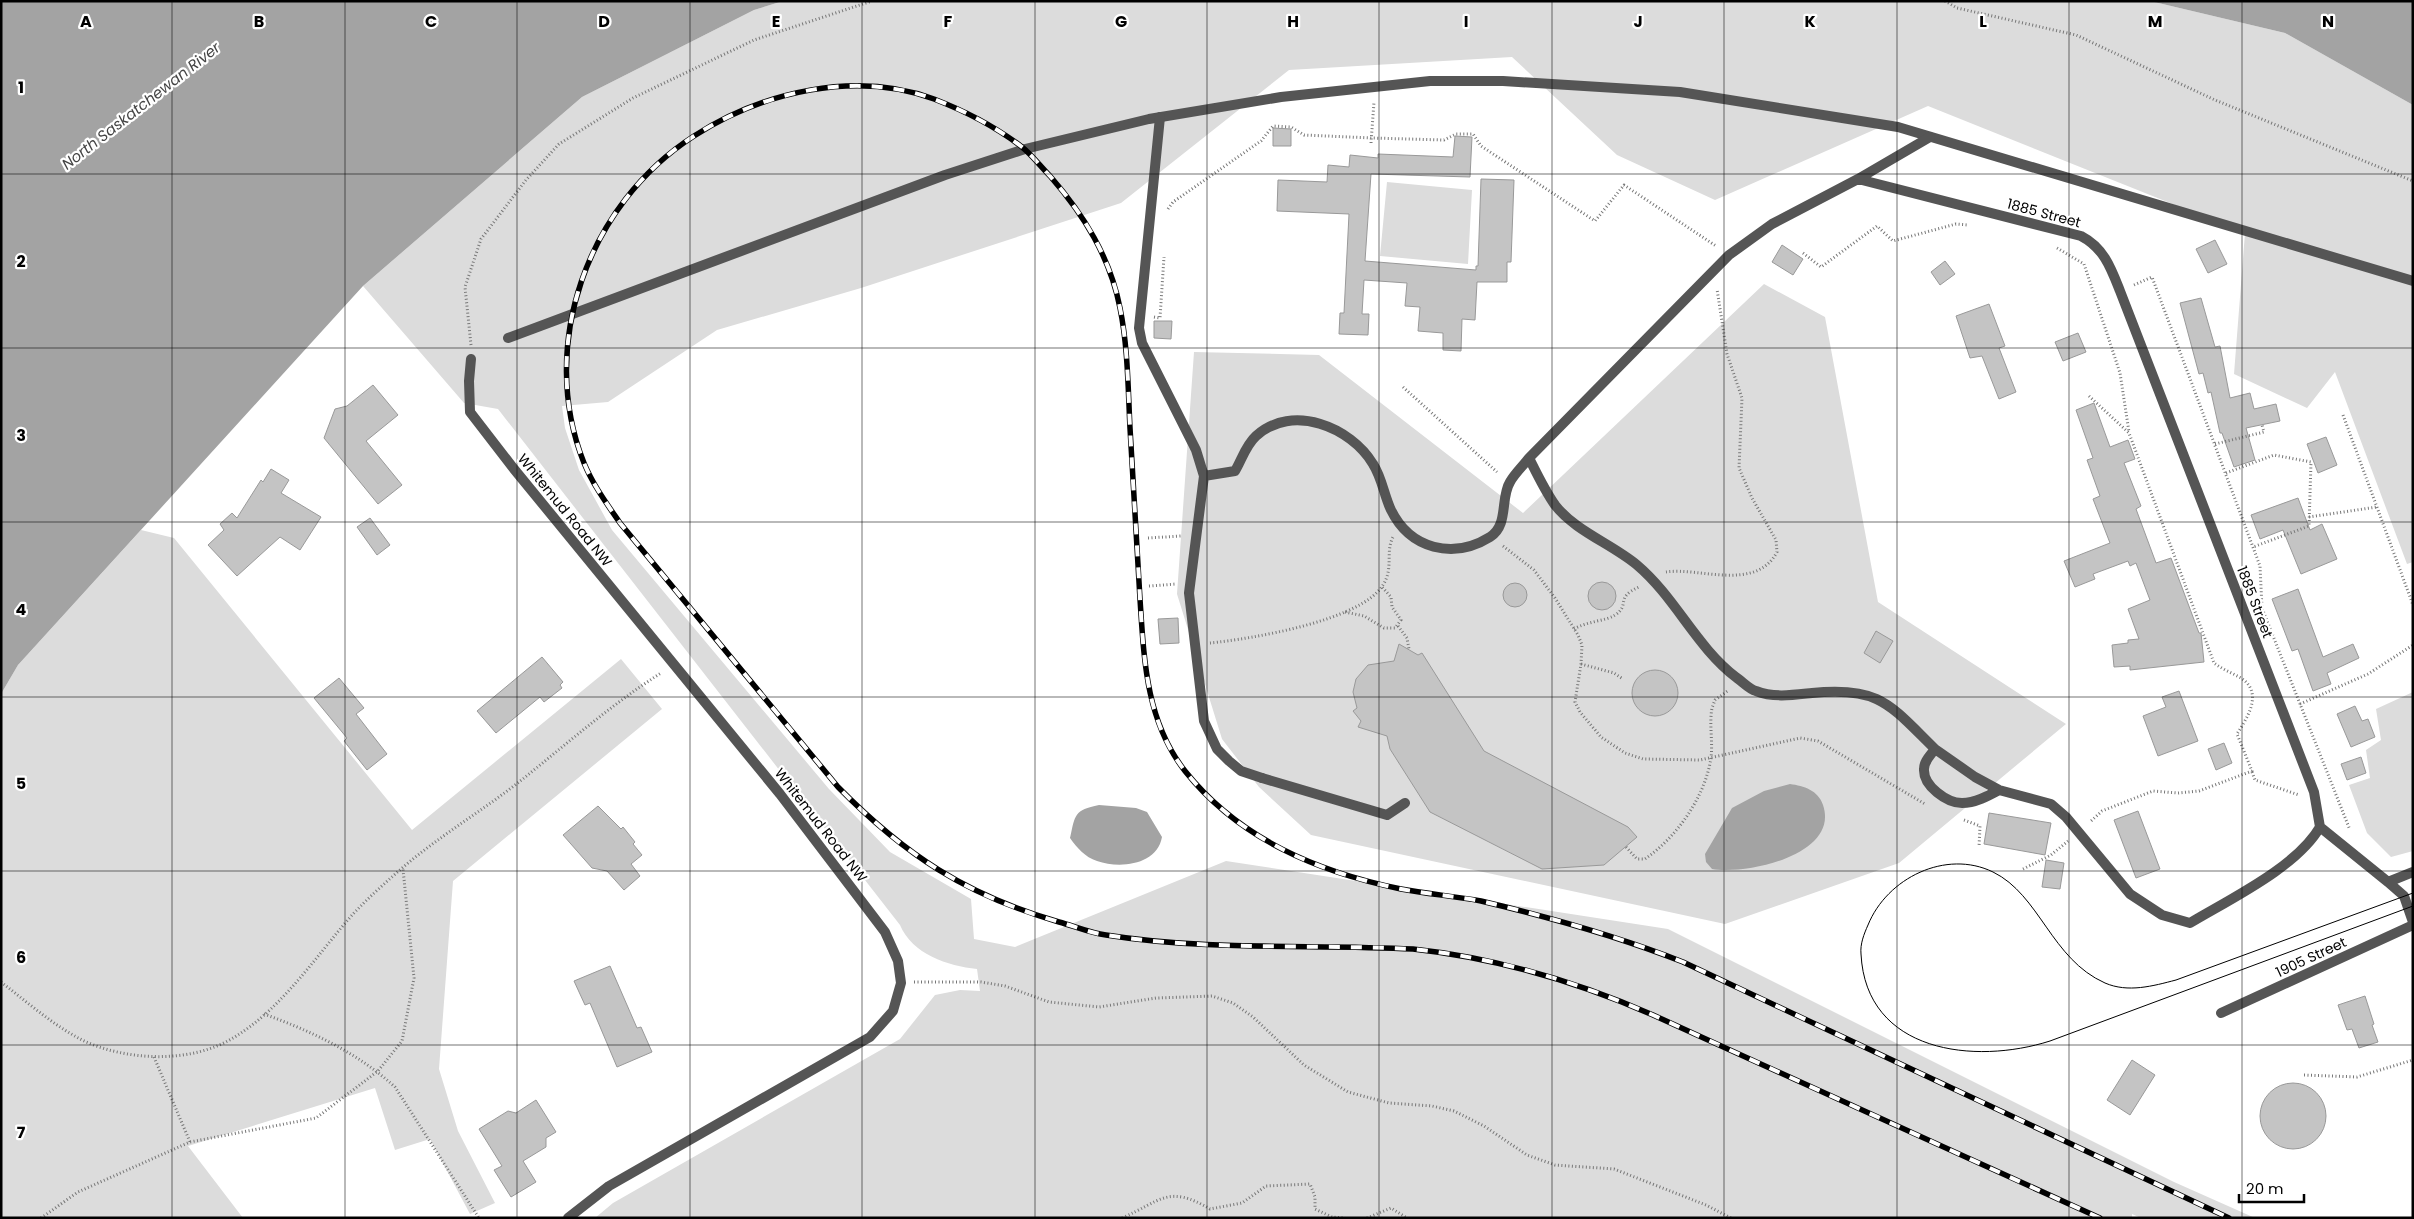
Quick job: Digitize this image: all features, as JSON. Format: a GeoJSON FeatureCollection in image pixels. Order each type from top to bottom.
{"type":"FeatureCollection","features":[{"type":"Feature","properties":{"kind":"street"},"geometry":{"type":"LineString","coordinates":[[508,338],[954,172],[1024,149],[1160,117],[1282,97],[1430,82],[1503,81],[1680,92],[1811,111],[1898,127],[2413,281]]}},
{"type":"Feature","properties":{"kind":"street"},"geometry":{"type":"LineString","coordinates":[[1160,117],[1139,328],[1142,343],[1196,450],[1204,476],[1189,593],[1204,722],[1210,736],[1229,761],[1241,770],[1387,815],[1405,803]]}},
{"type":"Feature","properties":{"kind":"street"},"geometry":{"type":"LineString","coordinates":[[1204,476],[1235,471],[1247,446],[1265,429],[1281,422],[1322,424],[1356,443],[1365,453],[1374,465],[1391,510],[1410,536],[1428,546],[1460,548],[1490,536],[1499,528],[1509,483],[1529,458],[1729,255],[1772,224],[1858,179],[1930,137]]}},
{"type":"Feature","properties":{"kind":"street","name":"1885 Street"},"geometry":{"type":"LineString","coordinates":[[1858,179],[2081,236],[2093,243],[2102,253],[2120,291],[2316,801],[2320,827]]}},
{"type":"Feature","properties":{"kind":"street","name":"Whitemud Road NW"},"geometry":{"type":"LineString","coordinates":[[471,358],[469,381],[470,412],[514,469],[780,794],[885,932],[898,961],[901,983],[893,1011],[870,1037],[609,1186],[568,1218]]}},
{"type":"Feature","properties":{"kind":"street"},"geometry":{"type":"LineString","coordinates":[[1529,458],[1556,506],[1576,523],[1636,564],[1652,579],[1713,657],[1754,691],[1772,696],[1841,692],[1867,695],[1888,705],[1935,749],[1975,777],[1999,790],[2051,804],[2066,817],[2130,894],[2162,915],[2190,923],[2268,876],[2313,840],[2320,827],[2404,896],[2413,923]]}},
{"type":"Feature","properties":{"kind":"street"},"geometry":{"type":"LineString","coordinates":[[1935,749],[1925,763],[1923,772],[1929,785],[1944,797],[1962,803],[1984,798],[1999,790]]}},
{"type":"Feature","properties":{"kind":"street"},"geometry":{"type":"LineString","coordinates":[[2388,882],[2413,872]]}},
{"type":"Feature","properties":{"kind":"street","name":"1905 Street"},"geometry":{"type":"LineString","coordinates":[[2221,1013],[2413,923]]}},
{"type":"Feature","properties":{"kind":"path"},"geometry":{"type":"LineString","coordinates":[[471,358],[465,288],[481,240],[526,180],[559,144],[633,98],[754,40],[872,1]]}},
{"type":"Feature","properties":{"kind":"path"},"geometry":{"type":"LineString","coordinates":[[1945,1],[1957,8],[2076,35],[2215,100],[2413,180]]}},
{"type":"Feature","properties":{"kind":"path"},"geometry":{"type":"LineString","coordinates":[[1371,143],[1376,86]]}},
{"type":"Feature","properties":{"kind":"path"},"geometry":{"type":"LineString","coordinates":[[1167,210],[1173,202],[1261,141],[1273,126],[1291,127],[1304,135],[1372,138],[1444,140],[1456,134],[1474,134],[1481,146],[1595,221],[1624,184],[1729,255]]}},
{"type":"Feature","properties":{"kind":"path"},"geometry":{"type":"LineString","coordinates":[[1803,253],[1821,267],[1877,226],[1892,241],[1956,224],[1974,226]]}},
{"type":"Feature","properties":{"kind":"path"},"geometry":{"type":"LineString","coordinates":[[2023,868],[2051,855],[2102,811],[2153,791],[2178,793],[2199,791],[2252,771],[2237,734],[2253,707],[2250,690],[2242,679],[2214,662],[2129,433],[2120,373],[2084,264],[2054,246]]}},
{"type":"Feature","properties":{"kind":"path"},"geometry":{"type":"LineString","coordinates":[[1140,317],[1160,318],[1164,249]]}},
{"type":"Feature","properties":{"kind":"path"},"geometry":{"type":"LineString","coordinates":[[1574,629],[1586,622],[1614,616],[1621,610],[1624,596],[1627,592],[1652,579],[1659,573],[1672,571],[1719,576],[1743,573],[1766,566],[1777,552],[1776,540],[1752,498],[1739,468],[1742,398],[1727,354],[1714,270]]}},
{"type":"Feature","properties":{"kind":"path"},"geometry":{"type":"LineString","coordinates":[[2120,291],[2152,277],[2260,566],[2262,608],[2352,837]]}},
{"type":"Feature","properties":{"kind":"path"},"geometry":{"type":"LineString","coordinates":[[1403,387],[1509,483]]}},
{"type":"Feature","properties":{"kind":"path"},"geometry":{"type":"LineString","coordinates":[[2089,396],[2129,433]]}},
{"type":"Feature","properties":{"kind":"path"},"geometry":{"type":"LineString","coordinates":[[2343,415],[2413,605]]}},
{"type":"Feature","properties":{"kind":"path"},"geometry":{"type":"LineString","coordinates":[[2215,444],[2264,432],[2262,425]]}},
{"type":"Feature","properties":{"kind":"path"},"geometry":{"type":"LineString","coordinates":[[2226,473],[2274,455],[2310,462],[2309,526],[2253,547]]}},
{"type":"Feature","properties":{"kind":"path"},"geometry":{"type":"LineString","coordinates":[[2309,517],[2377,507]]}},
{"type":"Feature","properties":{"kind":"path"},"geometry":{"type":"LineString","coordinates":[[1194,644],[1238,640],[1277,632],[1344,612],[1369,598],[1382,587],[1391,562],[1389,552],[1391,542],[1402,527]]}},
{"type":"Feature","properties":{"kind":"path"},"geometry":{"type":"LineString","coordinates":[[1490,536],[1534,570],[1555,598],[1582,645],[1575,702],[1592,728],[1625,754],[1643,759],[1700,760],[1800,738],[1818,741],[1916,800],[1934,807]]}},
{"type":"Feature","properties":{"kind":"path"},"geometry":{"type":"LineString","coordinates":[[1148,538],[1166,537]]}},
{"type":"Feature","properties":{"kind":"path"},"geometry":{"type":"LineString","coordinates":[[1149,586],[1170,584]]}},
{"type":"Feature","properties":{"kind":"path"},"geometry":{"type":"LineString","coordinates":[[1344,612],[1364,616],[1384,628],[1391,629],[1398,626],[1401,620],[1392,607],[1391,597],[1382,587]]}},
{"type":"Feature","properties":{"kind":"path"},"geometry":{"type":"LineString","coordinates":[[1398,626],[1407,638],[1409,649]]}},
{"type":"Feature","properties":{"kind":"path"},"geometry":{"type":"LineString","coordinates":[[2300,704],[2368,674],[2413,645]]}},
{"type":"Feature","properties":{"kind":"path"},"geometry":{"type":"LineString","coordinates":[[1,982],[80,1039],[116,1052],[154,1056],[188,1054],[214,1047],[232,1039],[264,1014],[295,982],[355,913],[402,868],[523,779],[621,699],[674,664]]}},
{"type":"Feature","properties":{"kind":"path"},"geometry":{"type":"LineString","coordinates":[[1581,664],[1614,673],[1623,679]]}},
{"type":"Feature","properties":{"kind":"path"},"geometry":{"type":"LineString","coordinates":[[1626,847],[1637,859],[1644,859],[1651,855],[1682,822],[1697,801],[1711,758],[1711,716],[1715,700],[1724,691],[1737,688],[1754,691]]}},
{"type":"Feature","properties":{"kind":"path"},"geometry":{"type":"LineString","coordinates":[[2252,772],[2255,780],[2316,801]]}},
{"type":"Feature","properties":{"kind":"path"},"geometry":{"type":"LineString","coordinates":[[1962,819],[1980,826],[1978,847]]}},
{"type":"Feature","properties":{"kind":"path"},"geometry":{"type":"LineString","coordinates":[[41,1218],[78,1192],[190,1142],[316,1118],[378,1071],[402,1041],[414,978],[402,868]]}},
{"type":"Feature","properties":{"kind":"path"},"geometry":{"type":"LineString","coordinates":[[901,983],[931,981],[981,982],[1005,986],[1049,1002],[1098,1007],[1156,998],[1212,996],[1233,1003],[1253,1017],[1304,1065],[1348,1092],[1389,1103],[1432,1106],[1454,1111],[1484,1126],[1527,1155],[1555,1165],[1614,1169],[1706,1205],[1731,1218]]}},
{"type":"Feature","properties":{"kind":"path"},"geometry":{"type":"LineString","coordinates":[[264,1014],[311,1031],[378,1071],[395,1087],[479,1218]]}},
{"type":"Feature","properties":{"kind":"path"},"geometry":{"type":"LineString","coordinates":[[154,1056],[190,1142]]}},
{"type":"Feature","properties":{"kind":"path"},"geometry":{"type":"LineString","coordinates":[[2304,1075],[2357,1077],[2413,1060]]}},
{"type":"Feature","properties":{"kind":"path"},"geometry":{"type":"LineString","coordinates":[[1122,1218],[1166,1196],[1190,1197],[1210,1209],[1242,1203],[1266,1186],[1310,1184],[1315,1210],[1332,1217],[1345,1218]]}},
{"type":"Feature","properties":{"kind":"path"},"geometry":{"type":"LineString","coordinates":[[1367,1218],[1391,1208],[1407,1218]]}},
{"type":"Feature","properties":{"kind":"shaded area"},"geometry":{"type":"Polygon","coordinates":[[[783,1],[2150,1],[2285,33],[2413,105],[2413,562],[2407,564],[2335,372],[2307,408],[2234,374],[2245,233],[1928,106],[1715,200],[1617,155],[1512,57],[1289,70],[1121,203],[861,288],[717,330],[608,402],[562,406],[565,428],[579,470],[612,530],[829,789],[890,852],[971,899],[974,939],[1015,947],[1226,861],[1668,929],[2174,1182],[2255,1218],[2141,1218],[2132,1214],[2132,1218],[595,1218],[613,1203],[900,1039],[935,995],[960,990],[980,991],[977,969],[954,965],[932,957],[913,944],[498,409],[464,403],[363,286],[582,97],[754,10],[783,1]]]}},
{"type":"Feature","properties":{"kind":"shaded area"},"geometry":{"type":"Polygon","coordinates":[[[1387,182],[1472,190],[1468,264],[1380,256],[1387,182]]]}},
{"type":"Feature","properties":{"kind":"shaded area"},"geometry":{"type":"Polygon","coordinates":[[[1764,284],[1825,317],[1878,602],[2066,724],[1899,863],[1725,924],[1311,835],[1259,787],[1222,739],[1177,594],[1194,352],[1319,355],[1523,513],[1764,284]]]}},
{"type":"Feature","properties":{"kind":"shaded area"},"geometry":{"type":"Polygon","coordinates":[[[141,530],[174,538],[412,830],[621,659],[662,709],[453,881],[439,1069],[458,1131],[495,1203],[470,1214],[430,1139],[395,1150],[375,1088],[188,1146],[243,1218],[1,1218],[1,694],[18,665],[141,530]]]}},
{"type":"Feature","properties":{"kind":"shaded area"},"geometry":{"type":"Polygon","coordinates":[[[2413,692],[2413,851],[2391,857],[2367,833],[2349,785],[2370,778],[2366,750],[2381,740],[2376,709],[2413,692]]]}},
{"type":"Feature","properties":{"kind":"water","name":"North Saskatchewan River"},"geometry":{"type":"Polygon","coordinates":[[[1,1],[783,1],[754,10],[582,97],[363,286],[18,665],[1,694],[1,1]]]}},
{"type":"Feature","properties":{"kind":"water"},"geometry":{"type":"Polygon","coordinates":[[[2150,1],[2413,1],[2413,105],[2285,33],[2150,1]]]}},
{"type":"Feature","properties":{"kind":"water"},"geometry":{"type":"Polygon","coordinates":[[[1790,784],[1814,792],[1821,800],[1825,822],[1818,837],[1804,849],[1787,858],[1767,865],[1746,869],[1712,869],[1706,862],[1705,854],[1732,808],[1764,791],[1790,784]]]}},
{"type":"Feature","properties":{"kind":"water"},"geometry":{"type":"Polygon","coordinates":[[[1099,805],[1136,808],[1147,812],[1162,837],[1159,846],[1153,854],[1136,863],[1116,865],[1097,861],[1082,852],[1070,838],[1073,824],[1080,812],[1099,805]]]}},
{"type":"Feature","properties":{"kind":"building"},"geometry":{"type":"Polygon","coordinates":[[[1273,128],[1291,129],[1291,146],[1273,146],[1273,128]]]}},
{"type":"Feature","properties":{"kind":"building"},"geometry":{"type":"Polygon","coordinates":[[[1455,136],[1472,137],[1470,177],[1371,174],[1365,261],[1476,270],[1476,266],[1478,266],[1481,179],[1514,180],[1511,262],[1507,262],[1507,282],[1477,282],[1475,320],[1462,319],[1461,351],[1443,350],[1443,333],[1418,331],[1420,307],[1405,306],[1407,283],[1364,280],[1362,314],[1369,314],[1368,335],[1339,334],[1340,313],[1344,313],[1349,214],[1277,211],[1278,180],[1327,182],[1328,165],[1349,167],[1350,155],[1378,158],[1378,154],[1453,157],[1455,136]]]}},
{"type":"Feature","properties":{"kind":"building"},"geometry":{"type":"Polygon","coordinates":[[[2215,240],[2227,264],[2208,273],[2196,249],[2215,240]]]}},
{"type":"Feature","properties":{"kind":"building"},"geometry":{"type":"Polygon","coordinates":[[[1782,245],[1803,259],[1793,275],[1772,262],[1782,245]]]}},
{"type":"Feature","properties":{"kind":"building"},"geometry":{"type":"Polygon","coordinates":[[[1945,261],[1955,274],[1940,285],[1931,272],[1945,261]]]}},
{"type":"Feature","properties":{"kind":"building"},"geometry":{"type":"Polygon","coordinates":[[[2201,298],[2215,347],[2220,346],[2230,398],[2250,393],[2254,409],[2276,404],[2280,421],[2246,428],[2255,460],[2234,467],[2222,433],[2220,433],[2211,392],[2208,393],[2203,373],[2199,374],[2180,303],[2201,298]]]}},
{"type":"Feature","properties":{"kind":"building"},"geometry":{"type":"Polygon","coordinates":[[[1989,304],[2005,346],[1999,348],[2016,392],[1999,399],[1982,356],[1970,358],[1956,316],[1989,304]]]}},
{"type":"Feature","properties":{"kind":"building"},"geometry":{"type":"Polygon","coordinates":[[[1154,321],[1172,321],[1171,339],[1154,338],[1154,321]]]}},
{"type":"Feature","properties":{"kind":"building"},"geometry":{"type":"Polygon","coordinates":[[[2078,333],[2086,352],[2063,361],[2055,342],[2078,333]]]}},
{"type":"Feature","properties":{"kind":"building"},"geometry":{"type":"Polygon","coordinates":[[[373,385],[398,415],[366,441],[402,485],[378,504],[324,438],[335,409],[347,406],[373,385]]]}},
{"type":"Feature","properties":{"kind":"building"},"geometry":{"type":"Polygon","coordinates":[[[2094,403],[2110,447],[2128,440],[2135,459],[2124,463],[2141,506],[2136,509],[2156,563],[2171,558],[2199,633],[2201,633],[2204,662],[2130,670],[2130,666],[2114,667],[2112,645],[2128,643],[2128,640],[2139,639],[2128,609],[2150,600],[2136,563],[2130,566],[2128,561],[2093,574],[2095,579],[2075,587],[2064,561],[2110,543],[2093,499],[2100,496],[2087,460],[2093,458],[2076,410],[2094,403]]]}},
{"type":"Feature","properties":{"kind":"building"},"geometry":{"type":"Polygon","coordinates":[[[2326,437],[2337,465],[2318,473],[2307,444],[2326,437]]]}},
{"type":"Feature","properties":{"kind":"building"},"geometry":{"type":"Polygon","coordinates":[[[271,469],[289,480],[281,493],[321,517],[300,550],[280,537],[237,576],[208,545],[224,530],[220,524],[232,513],[237,518],[261,480],[263,482],[271,469]]]}},
{"type":"Feature","properties":{"kind":"building"},"geometry":{"type":"Polygon","coordinates":[[[2298,498],[2310,530],[2322,524],[2337,559],[2301,574],[2283,530],[2260,539],[2251,515],[2298,498]]]}},
{"type":"Feature","properties":{"kind":"building"},"geometry":{"type":"Polygon","coordinates":[[[370,518],[390,545],[377,555],[357,527],[370,518]]]}},
{"type":"Feature","properties":{"kind":"building"},"geometry":{"type":"Polygon","coordinates":[[[1602,582],[1612,586],[1616,596],[1612,606],[1602,610],[1592,606],[1588,596],[1592,586],[1602,582]]]}},
{"type":"Feature","properties":{"kind":"building"},"geometry":{"type":"Polygon","coordinates":[[[1515,583],[1524,586],[1527,595],[1524,604],[1515,607],[1506,604],[1503,595],[1506,586],[1515,583]]]}},
{"type":"Feature","properties":{"kind":"building"},"geometry":{"type":"Polygon","coordinates":[[[2298,589],[2323,657],[2353,644],[2359,658],[2327,673],[2331,684],[2313,691],[2298,649],[2292,651],[2272,599],[2298,589]]]}},
{"type":"Feature","properties":{"kind":"building"},"geometry":{"type":"Polygon","coordinates":[[[1178,618],[1179,643],[1160,644],[1158,619],[1178,618]]]}},
{"type":"Feature","properties":{"kind":"building"},"geometry":{"type":"Polygon","coordinates":[[[1876,631],[1893,641],[1880,663],[1864,653],[1876,631]]]}},
{"type":"Feature","properties":{"kind":"building"},"geometry":{"type":"Polygon","coordinates":[[[1399,644],[1418,655],[1422,653],[1484,751],[1628,827],[1637,837],[1604,865],[1542,869],[1430,812],[1390,749],[1387,736],[1358,727],[1361,721],[1353,711],[1357,708],[1353,692],[1356,679],[1368,665],[1394,661],[1399,644]]]}},
{"type":"Feature","properties":{"kind":"building"},"geometry":{"type":"Polygon","coordinates":[[[542,657],[563,682],[560,685],[562,688],[544,702],[540,697],[496,733],[477,711],[542,657]]]}},
{"type":"Feature","properties":{"kind":"building"},"geometry":{"type":"Polygon","coordinates":[[[1655,670],[1668,674],[1674,680],[1678,693],[1674,706],[1668,712],[1655,716],[1642,712],[1636,706],[1632,693],[1636,680],[1642,674],[1655,670]]]}},
{"type":"Feature","properties":{"kind":"building"},"geometry":{"type":"Polygon","coordinates":[[[339,678],[364,708],[356,714],[387,754],[367,770],[344,741],[347,738],[314,698],[339,678]]]}},
{"type":"Feature","properties":{"kind":"building"},"geometry":{"type":"Polygon","coordinates":[[[2179,691],[2198,741],[2158,756],[2143,716],[2166,707],[2162,697],[2179,691]]]}},
{"type":"Feature","properties":{"kind":"building"},"geometry":{"type":"Polygon","coordinates":[[[2355,706],[2362,721],[2368,719],[2375,737],[2351,747],[2337,714],[2355,706]]]}},
{"type":"Feature","properties":{"kind":"building"},"geometry":{"type":"Polygon","coordinates":[[[2224,743],[2232,763],[2216,770],[2208,749],[2224,743]]]}},
{"type":"Feature","properties":{"kind":"building"},"geometry":{"type":"Polygon","coordinates":[[[2361,757],[2366,773],[2347,780],[2341,764],[2361,757]]]}},
{"type":"Feature","properties":{"kind":"building"},"geometry":{"type":"Polygon","coordinates":[[[598,806],[621,829],[623,827],[635,842],[633,844],[642,855],[631,864],[640,876],[624,890],[607,871],[592,868],[563,835],[598,806]]]}},
{"type":"Feature","properties":{"kind":"building"},"geometry":{"type":"Polygon","coordinates":[[[2138,811],[2160,869],[2136,878],[2114,820],[2138,811]]]}},
{"type":"Feature","properties":{"kind":"building"},"geometry":{"type":"Polygon","coordinates":[[[1989,813],[2051,823],[2045,855],[1984,844],[1989,813]]]}},
{"type":"Feature","properties":{"kind":"building"},"geometry":{"type":"Polygon","coordinates":[[[2046,860],[2064,863],[2060,889],[2042,887],[2046,860]]]}},
{"type":"Feature","properties":{"kind":"building"},"geometry":{"type":"Polygon","coordinates":[[[610,966],[637,1028],[641,1027],[652,1052],[617,1067],[590,1003],[585,1005],[574,981],[610,966]]]}},
{"type":"Feature","properties":{"kind":"building"},"geometry":{"type":"Polygon","coordinates":[[[2365,996],[2378,1042],[2359,1048],[2352,1029],[2347,1030],[2338,1005],[2365,996]]]}},
{"type":"Feature","properties":{"kind":"building"},"geometry":{"type":"Polygon","coordinates":[[[2132,1060],[2155,1075],[2130,1115],[2107,1100],[2132,1060]]]}},
{"type":"Feature","properties":{"kind":"building"},"geometry":{"type":"Polygon","coordinates":[[[2293,1083],[2306,1086],[2316,1093],[2323,1103],[2326,1116],[2323,1129],[2316,1139],[2306,1146],[2293,1149],[2280,1146],[2270,1139],[2263,1129],[2260,1116],[2263,1103],[2270,1093],[2280,1086],[2293,1083]]]}},
{"type":"Feature","properties":{"kind":"building"},"geometry":{"type":"Polygon","coordinates":[[[536,1100],[556,1132],[546,1138],[546,1147],[523,1161],[536,1182],[511,1197],[494,1170],[502,1166],[479,1129],[508,1111],[516,1113],[536,1100]]]}},
{"type":"Feature","properties":{"kind":"tram line"},"geometry":{"type":"LineString","coordinates":[[2413,893],[2176,980],[2149,986],[2123,988],[2105,983],[2071,959],[2023,896],[2009,882],[1993,872],[1975,866],[1956,864],[1938,866],[1920,872],[1889,894],[1877,908],[1868,925],[1862,943],[1861,954],[1867,987],[1882,1013],[1903,1031],[1929,1044],[1959,1050],[1990,1051],[2021,1048],[2050,1041],[2413,906]]}},
{"type":"Feature","properties":{"kind":"railway"},"geometry":{"type":"LineString","coordinates":[[2100,1218],[1653,1015],[1594,992],[1535,973],[1475,958],[1413,949],[1221,945],[1144,940],[1100,934],[1026,911],[995,899],[939,870],[888,833],[838,787],[620,523],[596,487],[584,463],[571,418],[566,372],[570,326],[582,281],[600,238],[625,199],[657,165],[694,136],[749,108],[779,97],[810,90],[841,86],[873,86],[904,90],[934,99],[969,114],[1002,133],[1026,150],[1074,206],[1094,238],[1110,271],[1116,289],[1123,323],[1126,353],[1141,622],[1149,689],[1162,732],[1172,752],[1185,771],[1206,795],[1255,834],[1310,862],[1340,873],[1401,889],[1481,901],[1532,914],[1608,935],[1683,962],[2229,1218]]}}]}
